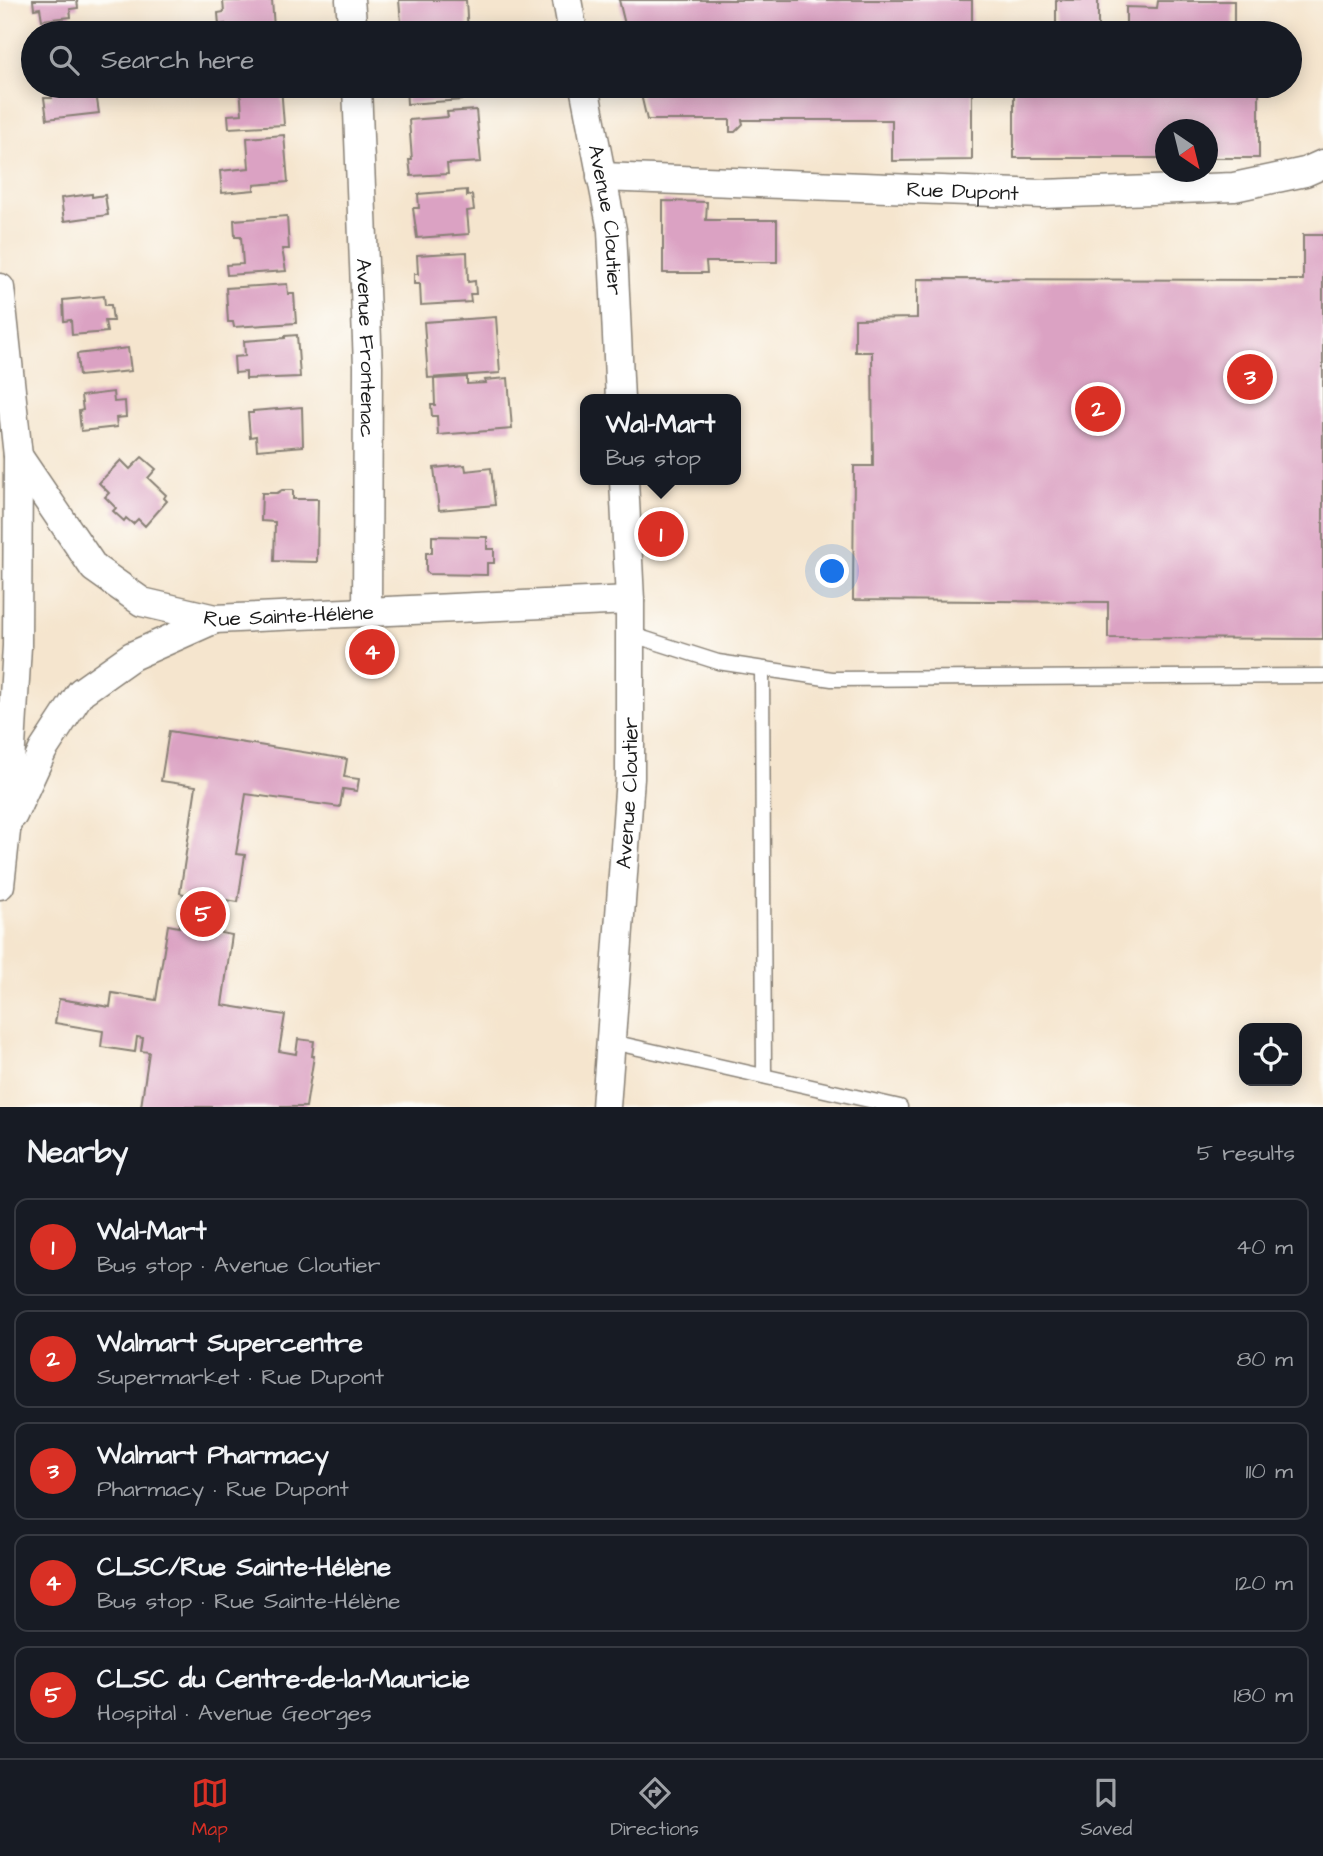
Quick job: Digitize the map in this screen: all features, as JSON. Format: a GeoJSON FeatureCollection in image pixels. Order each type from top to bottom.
{"type":"FeatureCollection","features":[{"type":"Feature","properties":{"kind":"street"},"geometry":{"type":"LineString","coordinates":[[350,0],[352,21]]}},
{"type":"Feature","properties":{"kind":"street"},"geometry":{"type":"LineString","coordinates":[[567,0],[571,21]]}},
{"type":"Feature","properties":{"kind":"street","name":"Avenue Frontenac"},"geometry":{"type":"LineString","coordinates":[[357,98],[368,366],[367,612]]}},
{"type":"Feature","properties":{"kind":"street","name":"Avenue Cloutier"},"geometry":{"type":"LineString","coordinates":[[586,98],[612,230],[620,394]]}},
{"type":"Feature","properties":{"kind":"street","name":"Rue Dupont"},"geometry":{"type":"LineString","coordinates":[[601,177],[1043,194],[1234,187],[1306,172],[1323,164]]}},
{"type":"Feature","properties":{"kind":"street"},"geometry":{"type":"LineString","coordinates":[[0,288],[18,456],[17,646],[6,831],[0,885]]}},
{"type":"Feature","properties":{"kind":"street","name":"Rue Sainte-Hélène"},"geometry":{"type":"LineString","coordinates":[[18,456],[94,568],[142,602],[215,619],[630,600]]}},
{"type":"Feature","properties":{"kind":"street","name":"Avenue Cloutier"},"geometry":{"type":"LineString","coordinates":[[606,1107],[630,778],[630,600],[624,485]]}},
{"type":"Feature","properties":{"kind":"street"},"geometry":{"type":"LineString","coordinates":[[6,831],[43,750],[81,692],[132,656],[215,619]]}},
{"type":"Feature","properties":{"kind":"lane"},"geometry":{"type":"LineString","coordinates":[[630,634],[718,662],[832,679],[1323,676]]}},
{"type":"Feature","properties":{"kind":"lane"},"geometry":{"type":"LineString","coordinates":[[762,669],[764,1076]]}},
{"type":"Feature","properties":{"kind":"lane"},"geometry":{"type":"LineString","coordinates":[[612,1042],[900,1107]]}},
{"type":"Feature","properties":{"kind":"building"},"geometry":{"type":"Polygon","coordinates":[[[33,0],[77,0],[78,8],[70,9],[71,17],[42,20],[40,8],[34,9],[33,0]]]}},
{"type":"Feature","properties":{"kind":"building"},"geometry":{"type":"Polygon","coordinates":[[[272,0],[274,21],[219,21],[218,13],[224,12],[223,1],[272,0]]]}},
{"type":"Feature","properties":{"kind":"building"},"geometry":{"type":"Polygon","coordinates":[[[399,0],[466,0],[467,21],[401,21],[399,0]]]}},
{"type":"Feature","properties":{"kind":"building"},"geometry":{"type":"Polygon","coordinates":[[[619,0],[972,0],[972,21],[624,21],[619,0]]]}},
{"type":"Feature","properties":{"kind":"building"},"geometry":{"type":"Polygon","coordinates":[[[1056,0],[1098,0],[1098,21],[1056,21],[1056,0]]]}},
{"type":"Feature","properties":{"kind":"building"},"geometry":{"type":"Polygon","coordinates":[[[1158,1],[1234,1],[1234,21],[1126,21],[1126,7],[1157,8],[1158,1]]]}},
{"type":"Feature","properties":{"kind":"building"},"geometry":{"type":"Polygon","coordinates":[[[44,98],[97,98],[99,113],[47,119],[44,98]]]}},
{"type":"Feature","properties":{"kind":"building"},"geometry":{"type":"Polygon","coordinates":[[[241,98],[282,98],[284,125],[229,128],[228,115],[242,114],[241,98]]]}},
{"type":"Feature","properties":{"kind":"building"},"geometry":{"type":"Polygon","coordinates":[[[407,98],[462,98],[462,100],[407,104],[407,98]]]}},
{"type":"Feature","properties":{"kind":"building"},"geometry":{"type":"Polygon","coordinates":[[[642,98],[972,98],[972,160],[892,161],[892,120],[742,120],[743,124],[735,132],[730,132],[730,120],[647,120],[642,98]]]}},
{"type":"Feature","properties":{"kind":"building"},"geometry":{"type":"Polygon","coordinates":[[[1014,98],[1259,98],[1259,158],[1218,158],[1218,119],[1155,119],[1155,158],[1014,158],[1014,98]]]}},
{"type":"Feature","properties":{"kind":"building"},"geometry":{"type":"Polygon","coordinates":[[[476,110],[481,162],[447,164],[448,174],[411,176],[409,120],[448,117],[447,112],[476,110]]]}},
{"type":"Feature","properties":{"kind":"building"},"geometry":{"type":"Polygon","coordinates":[[[284,135],[288,182],[254,185],[254,190],[222,193],[220,171],[249,168],[247,138],[284,135]]]}},
{"type":"Feature","properties":{"kind":"building"},"geometry":{"type":"Polygon","coordinates":[[[467,190],[467,196],[472,195],[474,210],[467,211],[469,234],[417,238],[413,208],[419,208],[418,194],[467,190]]]}},
{"type":"Feature","properties":{"kind":"building"},"geometry":{"type":"Polygon","coordinates":[[[92,194],[92,197],[105,195],[108,215],[64,221],[61,198],[92,194]]]}},
{"type":"Feature","properties":{"kind":"building"},"geometry":{"type":"Polygon","coordinates":[[[663,201],[707,202],[706,220],[777,220],[777,262],[706,262],[707,273],[663,273],[663,201]]]}},
{"type":"Feature","properties":{"kind":"building"},"geometry":{"type":"Polygon","coordinates":[[[287,216],[289,249],[282,249],[286,271],[227,275],[226,265],[243,264],[241,237],[235,237],[234,220],[287,216]]]}},
{"type":"Feature","properties":{"kind":"building"},"geometry":{"type":"Polygon","coordinates":[[[1303,235],[1323,235],[1323,639],[1108,638],[1108,602],[853,600],[854,466],[873,466],[872,352],[855,352],[855,319],[917,318],[917,279],[1303,280],[1303,235]]]}},
{"type":"Feature","properties":{"kind":"building"},"geometry":{"type":"Polygon","coordinates":[[[467,252],[468,282],[475,281],[476,294],[470,294],[471,302],[421,305],[420,284],[414,284],[414,274],[418,274],[417,255],[467,252]]]}},
{"type":"Feature","properties":{"kind":"building"},"geometry":{"type":"Polygon","coordinates":[[[287,284],[288,294],[294,294],[296,323],[234,327],[233,322],[228,322],[226,288],[287,284]]]}},
{"type":"Feature","properties":{"kind":"building"},"geometry":{"type":"Polygon","coordinates":[[[104,296],[105,305],[111,305],[113,321],[105,321],[107,332],[72,335],[71,320],[64,321],[63,300],[104,296]]]}},
{"type":"Feature","properties":{"kind":"building"},"geometry":{"type":"Polygon","coordinates":[[[496,317],[500,373],[428,378],[424,322],[496,317]]]}},
{"type":"Feature","properties":{"kind":"building"},"geometry":{"type":"Polygon","coordinates":[[[297,335],[300,377],[246,379],[246,372],[235,373],[234,357],[245,356],[244,341],[297,335]]]}},
{"type":"Feature","properties":{"kind":"building"},"geometry":{"type":"Polygon","coordinates":[[[128,348],[131,371],[79,376],[77,354],[128,348]]]}},
{"type":"Feature","properties":{"kind":"building"},"geometry":{"type":"Polygon","coordinates":[[[467,377],[467,384],[508,378],[512,429],[438,435],[437,416],[432,416],[431,405],[435,405],[434,379],[467,377]]]}},
{"type":"Feature","properties":{"kind":"building"},"geometry":{"type":"Polygon","coordinates":[[[113,392],[114,402],[125,401],[126,417],[116,418],[117,427],[81,431],[81,396],[113,392]]]}},
{"type":"Feature","properties":{"kind":"building"},"geometry":{"type":"Polygon","coordinates":[[[302,407],[303,446],[257,450],[256,436],[250,437],[248,413],[302,407]]]}},
{"type":"Feature","properties":{"kind":"building"},"geometry":{"type":"Polygon","coordinates":[[[142,457],[156,469],[148,478],[166,495],[164,498],[167,501],[145,526],[138,519],[133,524],[126,518],[124,521],[113,511],[116,508],[105,497],[109,493],[99,483],[121,460],[130,469],[142,457]]]}},
{"type":"Feature","properties":{"kind":"building"},"geometry":{"type":"Polygon","coordinates":[[[465,465],[466,471],[491,468],[495,505],[439,510],[434,468],[465,465]]]}},
{"type":"Feature","properties":{"kind":"building"},"geometry":{"type":"Polygon","coordinates":[[[293,490],[293,499],[318,499],[317,562],[274,561],[275,522],[261,521],[262,493],[277,493],[293,490]]]}},
{"type":"Feature","properties":{"kind":"building"},"geometry":{"type":"Polygon","coordinates":[[[432,536],[487,537],[487,549],[494,549],[494,563],[487,563],[487,575],[428,574],[426,553],[432,553],[432,536]]]}},
{"type":"Feature","properties":{"kind":"building"},"geometry":{"type":"Polygon","coordinates":[[[169,731],[347,759],[344,777],[359,779],[357,791],[343,789],[340,807],[246,794],[236,854],[245,855],[238,902],[226,900],[221,933],[232,935],[222,1005],[285,1015],[279,1051],[296,1054],[298,1039],[314,1041],[306,1107],[141,1107],[149,1052],[141,1051],[143,1038],[137,1037],[135,1052],[101,1047],[103,1031],[55,1023],[59,999],[110,1007],[112,993],[156,1000],[168,925],[179,927],[184,894],[180,893],[196,786],[161,781],[169,731]]]}},
{"type":"Feature","properties":{"kind":"place","name":"Walmart Pharmacy"},"geometry":{"type":"Point","coordinates":[1250,377]}},
{"type":"Feature","properties":{"kind":"place","name":"Walmart Supercentre"},"geometry":{"type":"Point","coordinates":[1098,409]}},
{"type":"Feature","properties":{"kind":"place","name":"Wal-Mart"},"geometry":{"type":"Point","coordinates":[661,534]}},
{"type":"Feature","properties":{"kind":"place","name":"CLSC/Rue Sainte-Hélène"},"geometry":{"type":"Point","coordinates":[372,652]}},
{"type":"Feature","properties":{"kind":"place","name":"CLSC du Centre-de-la-Mauricie"},"geometry":{"type":"Point","coordinates":[203,914]}}]}
